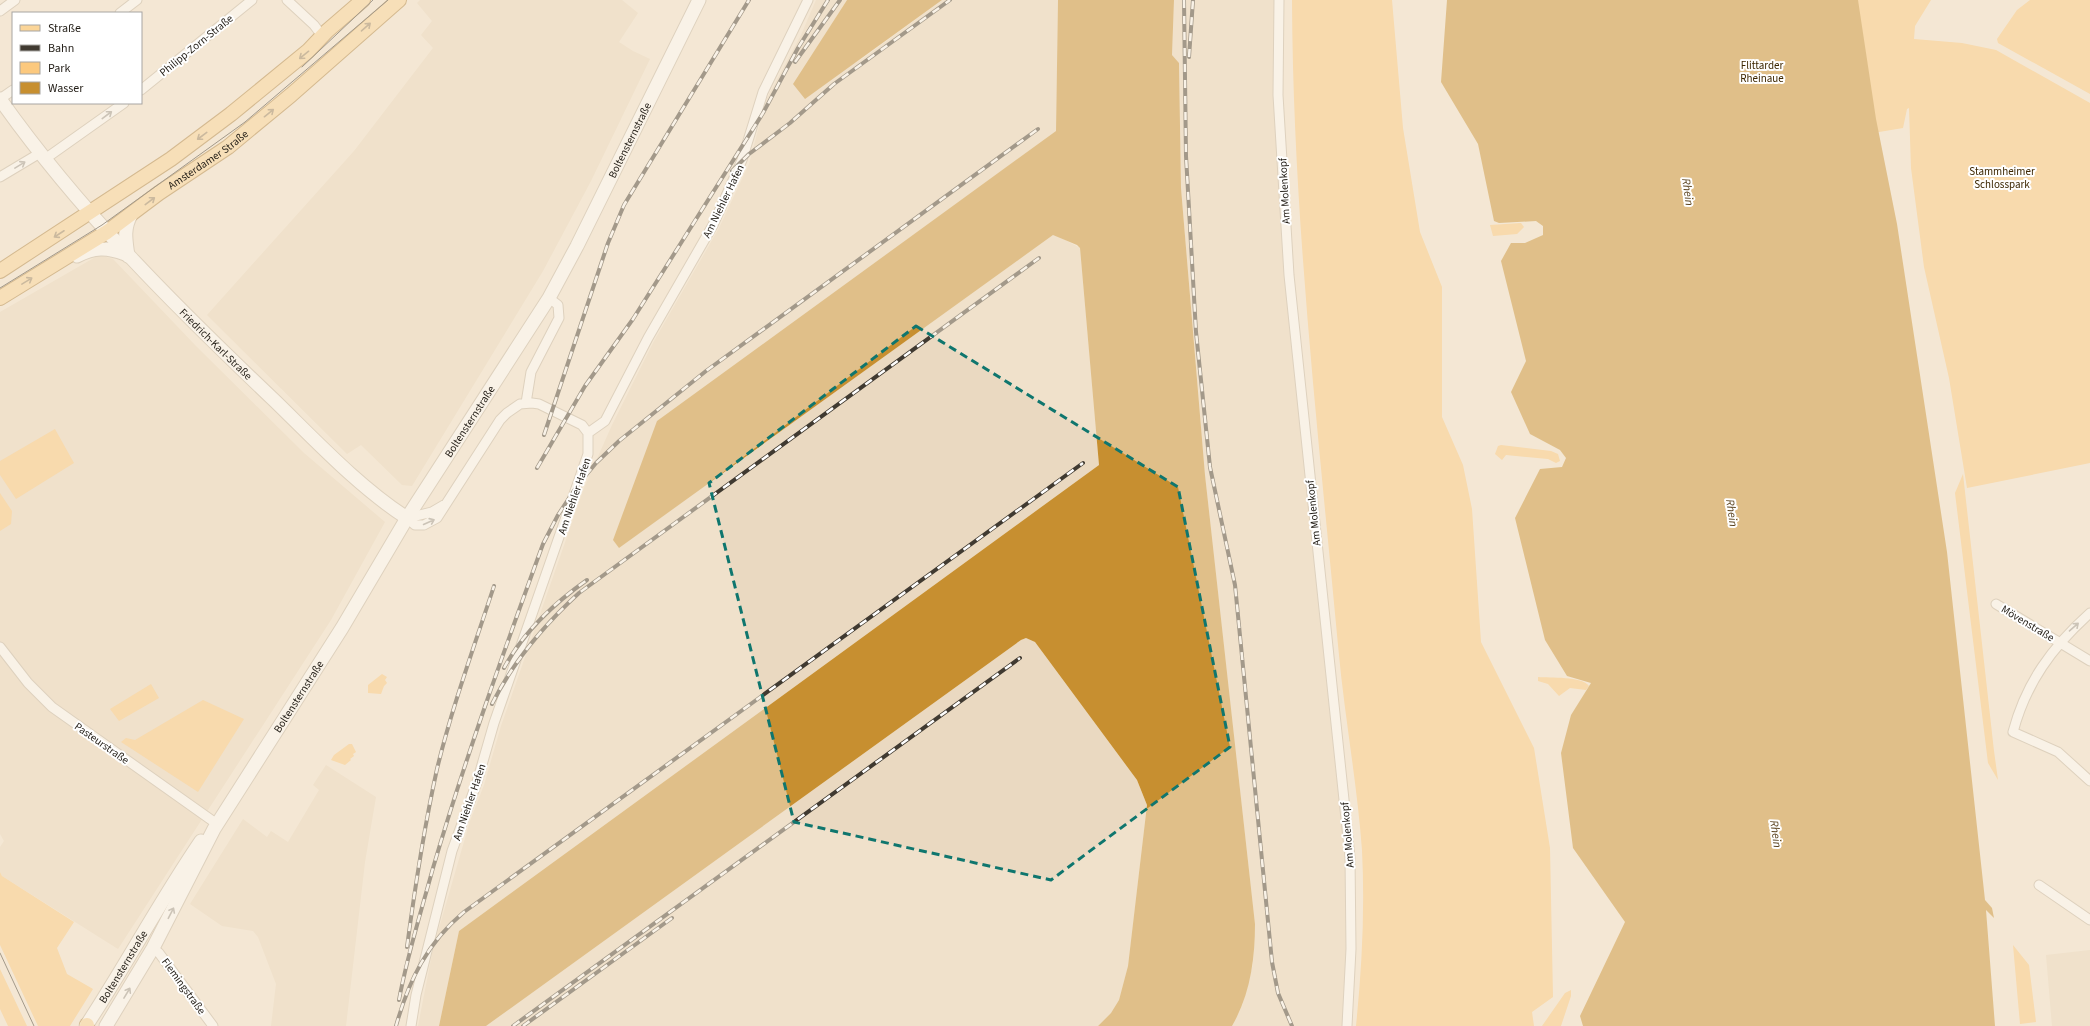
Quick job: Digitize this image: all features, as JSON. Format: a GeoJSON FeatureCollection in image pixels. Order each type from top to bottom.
{"type":"FeatureCollection","features":[{"type":"Feature","properties":{"kind":"main road","name":"Amsterdamer Straße"},"geometry":{"type":"LineString","coordinates":[[0,271],[172,159],[231,114],[308,51],[363,0]]}},
{"type":"Feature","properties":{"kind":"main road","name":"Amsterdamer Straße"},"geometry":{"type":"LineString","coordinates":[[0,298],[107,232],[132,215],[161,192],[228,147],[291,96],[399,0]]}},
{"type":"Feature","properties":{"kind":"main road","name":"Boltensternstraße"},"geometry":{"type":"LineString","coordinates":[[106,1026],[154,948],[216,827],[342,628],[407,518],[549,298],[577,246],[699,0]]}},
{"type":"Feature","properties":{"kind":"main road","name":"Friedrich-Karl-Straße"},"geometry":{"type":"LineString","coordinates":[[0,99],[43,156],[128,256],[212,342],[336,460],[386,503],[407,518]]}},
{"type":"Feature","properties":{"kind":"main road"},"geometry":{"type":"LineString","coordinates":[[228,147],[231,138],[245,124],[244,119],[240,115],[231,114]]}},
{"type":"Feature","properties":{"kind":"main road"},"geometry":{"type":"LineString","coordinates":[[55,264],[64,264],[93,249],[107,248],[128,256],[125,235],[127,223],[132,215]]}},
{"type":"Feature","properties":{"kind":"main road","name":"Boltensternstraße"},"geometry":{"type":"LineString","coordinates":[[87,1026],[162,900],[202,839],[216,827]]}},
{"type":"Feature","properties":{"kind":"street"},"geometry":{"type":"LineString","coordinates":[[0,11],[15,0]]}},
{"type":"Feature","properties":{"kind":"street"},"geometry":{"type":"LineString","coordinates":[[121,12],[137,0]]}},
{"type":"Feature","properties":{"kind":"street","name":"Philipp-Zorn-Straße"},"geometry":{"type":"LineString","coordinates":[[142,89],[252,0]]}},
{"type":"Feature","properties":{"kind":"street"},"geometry":{"type":"LineString","coordinates":[[287,0],[314,25],[323,37]]}},
{"type":"Feature","properties":{"kind":"street","name":"Am Niehler Hafen"},"geometry":{"type":"LineString","coordinates":[[411,1026],[416,995],[452,851],[477,782],[494,723],[588,454],[588,433],[604,421],[648,338],[713,225],[742,160],[763,92],[808,0]]}},
{"type":"Feature","properties":{"kind":"street","name":"Am Molenkopf"},"geometry":{"type":"LineString","coordinates":[[1279,0],[1278,95],[1289,275],[1350,857],[1351,949],[1347,1026]]}},
{"type":"Feature","properties":{"kind":"street"},"geometry":{"type":"LineString","coordinates":[[0,99],[12,91]]}},
{"type":"Feature","properties":{"kind":"street"},"geometry":{"type":"LineString","coordinates":[[0,177],[43,156],[91,127],[123,104]]}},
{"type":"Feature","properties":{"kind":"street"},"geometry":{"type":"LineString","coordinates":[[526,403],[531,372],[559,318],[558,305],[549,298]]}},
{"type":"Feature","properties":{"kind":"street"},"geometry":{"type":"LineString","coordinates":[[407,518],[416,525],[424,525],[437,518],[444,505],[507,413],[514,407],[526,403],[538,404],[582,425],[588,433]]}},
{"type":"Feature","properties":{"kind":"street","name":"Mövenstraße"},"geometry":{"type":"LineString","coordinates":[[1996,604],[2090,661]]}},
{"type":"Feature","properties":{"kind":"street"},"geometry":{"type":"LineString","coordinates":[[2090,614],[2059,642],[2030,688],[2019,712],[2013,732],[2058,752],[2090,781]]}},
{"type":"Feature","properties":{"kind":"street","name":"Pasteurstraße"},"geometry":{"type":"LineString","coordinates":[[0,647],[28,683],[52,707],[216,827]]}},
{"type":"Feature","properties":{"kind":"street"},"geometry":{"type":"LineString","coordinates":[[2039,885],[2090,920]]}},
{"type":"Feature","properties":{"kind":"street","name":"Flemingstraße"},"geometry":{"type":"LineString","coordinates":[[154,948],[159,952],[213,1026]]}},
{"type":"Feature","properties":{"kind":"highlighted area"},"geometry":{"type":"Polygon","coordinates":[[[916,326],[1178,487],[1230,747],[1051,880],[794,822],[709,483],[916,326]]]}},
{"type":"Feature","properties":{"kind":"shaded area"},"geometry":{"type":"Polygon","coordinates":[[[420,0],[622,0],[638,13],[619,42],[650,59],[591,181],[543,271],[412,486],[402,485],[361,445],[347,454],[207,315],[354,151],[433,48],[421,35],[432,21],[417,3],[420,0]]]}},
{"type":"Feature","properties":{"kind":"shaded area"},"geometry":{"type":"Polygon","coordinates":[[[816,0],[847,0],[826,33],[800,91],[862,59],[942,0],[1058,0],[1056,131],[905,241],[618,548],[1053,235],[1056,235],[1080,248],[1099,465],[459,931],[439,1026],[418,1026],[433,949],[470,821],[484,785],[501,726],[584,488],[612,425],[654,341],[719,228],[749,164],[766,100],[801,35],[816,0]]]}},
{"type":"Feature","properties":{"kind":"shaded area"},"geometry":{"type":"Polygon","coordinates":[[[1174,0],[1275,0],[1278,166],[1296,385],[1345,858],[1347,983],[1342,1026],[1232,1026],[1242,1006],[1253,964],[1255,924],[1205,475],[1181,188],[1179,63],[1172,55],[1174,0]]]}},
{"type":"Feature","properties":{"kind":"shaded area"},"geometry":{"type":"Polygon","coordinates":[[[99,255],[113,259],[196,346],[304,453],[385,522],[331,620],[118,949],[2,876],[0,872],[0,847],[4,841],[0,834],[0,312],[99,255]]]}},
{"type":"Feature","properties":{"kind":"shaded area"},"geometry":{"type":"Polygon","coordinates":[[[1026,638],[1035,642],[1137,780],[1147,805],[1128,966],[1119,1000],[1111,1013],[1098,1026],[486,1026],[1021,640],[1026,638]]]}},
{"type":"Feature","properties":{"kind":"shaded area"},"geometry":{"type":"Polygon","coordinates":[[[326,765],[376,797],[365,862],[346,1026],[271,1026],[276,984],[258,937],[253,931],[222,926],[190,904],[243,819],[267,837],[271,831],[288,842],[319,790],[313,785],[326,765]]]}},
{"type":"Feature","properties":{"kind":"shaded area"},"geometry":{"type":"Polygon","coordinates":[[[2090,950],[2090,1026],[2052,1026],[2046,955],[2090,950]]]}},
{"type":"Feature","properties":{"kind":"green space"},"geometry":{"type":"Polygon","coordinates":[[[1292,0],[1392,0],[1403,128],[1420,232],[1442,287],[1442,417],[1463,465],[1472,509],[1481,642],[1534,748],[1550,848],[1553,997],[1532,1012],[1534,1026],[1356,1026],[1362,938],[1362,850],[1341,671],[1308,323],[1297,162],[1293,81],[1292,0]]]}},
{"type":"Feature","properties":{"kind":"green space","name":"Stammheimer Schlosspark"},"geometry":{"type":"Polygon","coordinates":[[[1679,0],[1931,0],[1915,26],[1914,39],[1962,43],[1996,50],[2090,103],[2090,463],[1967,488],[1949,378],[1924,267],[1911,168],[1909,108],[1907,109],[1903,128],[1867,134],[1679,0]]]}},
{"type":"Feature","properties":{"kind":"green space"},"geometry":{"type":"Polygon","coordinates":[[[2030,0],[2090,0],[2090,94],[1998,43],[1997,39],[2017,10],[2030,0]]]}},
{"type":"Feature","properties":{"kind":"green space"},"geometry":{"type":"Polygon","coordinates":[[[1521,223],[1524,227],[1517,234],[1493,236],[1490,225],[1521,223]]]}},
{"type":"Feature","properties":{"kind":"green space"},"geometry":{"type":"Polygon","coordinates":[[[55,429],[74,463],[16,499],[0,475],[0,461],[55,429]]]}},
{"type":"Feature","properties":{"kind":"green space"},"geometry":{"type":"Polygon","coordinates":[[[1501,445],[1551,451],[1558,454],[1560,461],[1556,463],[1548,459],[1506,455],[1502,460],[1495,454],[1498,446],[1501,445]]]}},
{"type":"Feature","properties":{"kind":"green space"},"geometry":{"type":"Polygon","coordinates":[[[1963,474],[1998,780],[1988,763],[1955,493],[1963,474]]]}},
{"type":"Feature","properties":{"kind":"green space"},"geometry":{"type":"Polygon","coordinates":[[[0,493],[12,511],[11,524],[0,531],[0,493]]]}},
{"type":"Feature","properties":{"kind":"green space"},"geometry":{"type":"Polygon","coordinates":[[[382,674],[387,677],[385,680],[387,683],[381,694],[368,693],[368,685],[382,674]]]}},
{"type":"Feature","properties":{"kind":"green space"},"geometry":{"type":"Polygon","coordinates":[[[1538,677],[1573,679],[1589,686],[1586,690],[1570,688],[1559,696],[1548,684],[1538,681],[1538,677]]]}},
{"type":"Feature","properties":{"kind":"green space"},"geometry":{"type":"Polygon","coordinates":[[[151,684],[159,698],[119,721],[110,709],[151,684]]]}},
{"type":"Feature","properties":{"kind":"green space"},"geometry":{"type":"Polygon","coordinates":[[[203,700],[244,719],[198,792],[121,742],[126,738],[135,740],[203,700]]]}},
{"type":"Feature","properties":{"kind":"green space"},"geometry":{"type":"Polygon","coordinates":[[[349,744],[352,744],[356,752],[353,754],[354,756],[350,759],[351,760],[345,765],[331,760],[334,755],[349,744]]]}},
{"type":"Feature","properties":{"kind":"green space"},"geometry":{"type":"Polygon","coordinates":[[[0,872],[2,876],[74,922],[57,948],[67,974],[93,989],[70,1026],[38,1026],[0,945],[0,872]]]}},
{"type":"Feature","properties":{"kind":"green space"},"geometry":{"type":"Polygon","coordinates":[[[2013,945],[2029,965],[2036,1022],[2020,1024],[2013,945]]]}},
{"type":"Feature","properties":{"kind":"green space"},"geometry":{"type":"Polygon","coordinates":[[[0,969],[27,1026],[8,1026],[0,1009],[0,969]]]}},
{"type":"Feature","properties":{"kind":"green space"},"geometry":{"type":"Polygon","coordinates":[[[1571,990],[1571,996],[1561,1026],[1542,1026],[1565,993],[1571,990]]]}},
{"type":"Feature","properties":{"kind":"water"},"geometry":{"type":"Polygon","coordinates":[[[847,0],[942,0],[805,99],[793,84],[847,0]]]}},
{"type":"Feature","properties":{"kind":"water"},"geometry":{"type":"Polygon","coordinates":[[[1058,0],[1174,0],[1172,55],[1179,63],[1181,188],[1205,475],[1255,924],[1254,951],[1250,977],[1243,1002],[1232,1026],[1098,1026],[1111,1013],[1119,1000],[1128,966],[1147,805],[1137,780],[1035,642],[1026,638],[1021,640],[486,1026],[439,1026],[459,931],[1099,465],[1080,248],[1077,245],[1053,235],[619,548],[613,540],[657,421],[1056,131],[1058,0]]]}},
{"type":"Feature","properties":{"kind":"water","name":"Rhein"},"geometry":{"type":"Polygon","coordinates":[[[1447,0],[1858,0],[1876,119],[1897,224],[1947,552],[1985,900],[1992,908],[1994,918],[1986,910],[1995,1026],[1583,1026],[1580,1016],[1625,922],[1573,848],[1561,753],[1571,715],[1591,683],[1567,676],[1545,640],[1515,518],[1540,469],[1562,467],[1566,458],[1560,450],[1530,434],[1511,392],[1526,361],[1501,261],[1511,243],[1525,243],[1543,235],[1543,226],[1536,221],[1499,223],[1494,221],[1478,144],[1441,82],[1447,0]]]}},
{"type":"Feature","properties":{"kind":"tram line"},"geometry":{"type":"LineString","coordinates":[[302,67],[373,0]]}},
{"type":"Feature","properties":{"kind":"tram line"},"geometry":{"type":"LineString","coordinates":[[0,288],[102,225],[245,122],[388,0]]}},
{"type":"Feature","properties":{"kind":"tram line"},"geometry":{"type":"LineString","coordinates":[[0,953],[34,1026]]}},
{"type":"Feature","properties":{"kind":"railway"},"geometry":{"type":"LineString","coordinates":[[544,435],[608,243],[624,205],[749,0]]}},
{"type":"Feature","properties":{"kind":"railway"},"geometry":{"type":"LineString","coordinates":[[537,468],[585,386],[633,319],[763,113],[798,48],[828,0]]}},
{"type":"Feature","properties":{"kind":"railway"},"geometry":{"type":"LineString","coordinates":[[795,62],[840,0]]}},
{"type":"Feature","properties":{"kind":"railway"},"geometry":{"type":"LineString","coordinates":[[732,171],[749,154],[790,123],[834,84],[950,0]]}},
{"type":"Feature","properties":{"kind":"railway"},"geometry":{"type":"LineString","coordinates":[[1184,0],[1186,156],[1196,332],[1210,467],[1235,585],[1272,962],[1278,993],[1292,1026]]}},
{"type":"Feature","properties":{"kind":"railway"},"geometry":{"type":"LineString","coordinates":[[1189,57],[1193,0]]}},
{"type":"Feature","properties":{"kind":"railway"},"geometry":{"type":"LineString","coordinates":[[399,1000],[410,950],[433,868],[485,705],[543,544],[558,515],[577,486],[596,463],[619,441],[706,371],[1038,129]]}},
{"type":"Feature","properties":{"kind":"railway"},"geometry":{"type":"LineString","coordinates":[[492,704],[500,688],[530,645],[566,605],[579,593],[1039,258]]}},
{"type":"Feature","properties":{"kind":"railway"},"geometry":{"type":"LineString","coordinates":[[396,1026],[407,993],[421,963],[440,936],[464,912],[1083,463]]}},
{"type":"Feature","properties":{"kind":"railway"},"geometry":{"type":"LineString","coordinates":[[504,668],[521,642],[540,619],[574,589],[587,580]]}},
{"type":"Feature","properties":{"kind":"railway"},"geometry":{"type":"LineString","coordinates":[[407,947],[420,858],[437,769],[456,700],[494,586]]}},
{"type":"Feature","properties":{"kind":"railway"},"geometry":{"type":"LineString","coordinates":[[513,1026],[1020,658]]}},
{"type":"Feature","properties":{"kind":"railway"},"geometry":{"type":"LineString","coordinates":[[523,1026],[672,918]]}},
{"type":"Feature","properties":{"kind":"park label","name":"Flittarder Rheinaue"},"geometry":{"type":"Point","coordinates":[1762,71]}}]}
